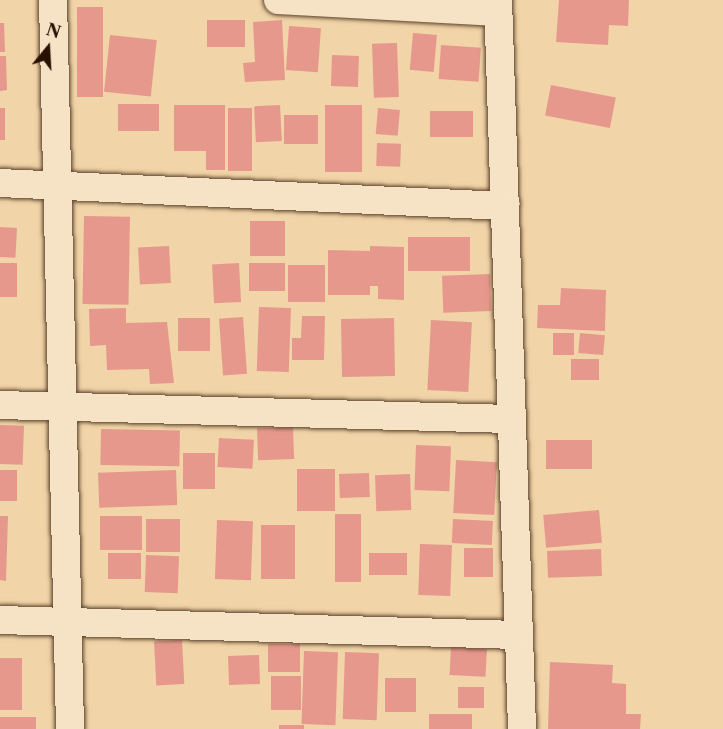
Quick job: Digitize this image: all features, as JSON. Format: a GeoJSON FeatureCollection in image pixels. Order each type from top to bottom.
{"type":"FeatureCollection","features":[{"type":"Feature","properties":{"kind":"street"},"geometry":{"type":"LineString","coordinates":[[53,0],[70,729]]}},
{"type":"Feature","properties":{"kind":"street"},"geometry":{"type":"LineString","coordinates":[[278,0],[498,6],[522,729]]}},
{"type":"Feature","properties":{"kind":"street"},"geometry":{"type":"LineString","coordinates":[[0,183],[505,206]]}},
{"type":"Feature","properties":{"kind":"street"},"geometry":{"type":"LineString","coordinates":[[0,405],[512,419]]}},
{"type":"Feature","properties":{"kind":"street"},"geometry":{"type":"LineString","coordinates":[[0,620],[67,624],[519,635]]}},
{"type":"Feature","properties":{"kind":"building"},"geometry":{"type":"Polygon","coordinates":[[[559,0],[629,0],[628,26],[609,25],[608,45],[556,42],[559,0]]]}},
{"type":"Feature","properties":{"kind":"building"},"geometry":{"type":"Polygon","coordinates":[[[77,7],[103,7],[103,97],[77,97],[77,7]]]}},
{"type":"Feature","properties":{"kind":"building"},"geometry":{"type":"Polygon","coordinates":[[[207,20],[245,20],[245,47],[207,47],[207,20]]]}},
{"type":"Feature","properties":{"kind":"building"},"geometry":{"type":"Polygon","coordinates":[[[282,20],[285,80],[245,82],[243,63],[255,62],[253,22],[282,20]]]}},
{"type":"Feature","properties":{"kind":"building"},"geometry":{"type":"Polygon","coordinates":[[[0,23],[4,23],[5,52],[0,52],[0,23]]]}},
{"type":"Feature","properties":{"kind":"building"},"geometry":{"type":"Polygon","coordinates":[[[289,26],[321,28],[318,72],[286,70],[289,26]]]}},
{"type":"Feature","properties":{"kind":"building"},"geometry":{"type":"Polygon","coordinates":[[[413,33],[437,35],[434,72],[410,70],[413,33]]]}},
{"type":"Feature","properties":{"kind":"building"},"geometry":{"type":"Polygon","coordinates":[[[110,35],[157,40],[151,97],[104,92],[110,35]]]}},
{"type":"Feature","properties":{"kind":"building"},"geometry":{"type":"Polygon","coordinates":[[[397,43],[399,97],[374,98],[372,44],[397,43]]]}},
{"type":"Feature","properties":{"kind":"building"},"geometry":{"type":"Polygon","coordinates":[[[441,45],[481,48],[479,82],[439,79],[441,45]]]}},
{"type":"Feature","properties":{"kind":"building"},"geometry":{"type":"Polygon","coordinates":[[[332,55],[359,56],[358,87],[331,86],[332,55]]]}},
{"type":"Feature","properties":{"kind":"building"},"geometry":{"type":"Polygon","coordinates":[[[0,56],[6,56],[7,90],[0,91],[0,56]]]}},
{"type":"Feature","properties":{"kind":"building"},"geometry":{"type":"Polygon","coordinates":[[[551,85],[616,98],[610,128],[545,115],[551,85]]]}},
{"type":"Feature","properties":{"kind":"building"},"geometry":{"type":"Polygon","coordinates":[[[118,104],[159,104],[159,131],[118,131],[118,104]]]}},
{"type":"Feature","properties":{"kind":"building"},"geometry":{"type":"Polygon","coordinates":[[[174,105],[225,105],[225,170],[206,170],[206,151],[174,151],[174,105]]]}},
{"type":"Feature","properties":{"kind":"building"},"geometry":{"type":"Polygon","coordinates":[[[280,105],[282,141],[256,142],[254,106],[280,105]]]}},
{"type":"Feature","properties":{"kind":"building"},"geometry":{"type":"Polygon","coordinates":[[[325,105],[362,105],[362,172],[325,172],[325,105]]]}},
{"type":"Feature","properties":{"kind":"building"},"geometry":{"type":"Polygon","coordinates":[[[0,108],[5,108],[5,140],[0,140],[0,108]]]}},
{"type":"Feature","properties":{"kind":"building"},"geometry":{"type":"Polygon","coordinates":[[[228,108],[252,108],[252,171],[228,171],[228,108]]]}},
{"type":"Feature","properties":{"kind":"building"},"geometry":{"type":"Polygon","coordinates":[[[378,108],[400,110],[398,136],[376,134],[378,108]]]}},
{"type":"Feature","properties":{"kind":"building"},"geometry":{"type":"Polygon","coordinates":[[[430,111],[473,111],[473,137],[430,137],[430,111]]]}},
{"type":"Feature","properties":{"kind":"building"},"geometry":{"type":"Polygon","coordinates":[[[284,115],[318,115],[318,144],[284,144],[284,115]]]}},
{"type":"Feature","properties":{"kind":"building"},"geometry":{"type":"Polygon","coordinates":[[[377,143],[401,144],[400,167],[376,166],[377,143]]]}},
{"type":"Feature","properties":{"kind":"building"},"geometry":{"type":"Polygon","coordinates":[[[84,216],[130,217],[128,305],[82,304],[84,216]]]}},
{"type":"Feature","properties":{"kind":"building"},"geometry":{"type":"Polygon","coordinates":[[[250,221],[285,221],[285,256],[250,256],[250,221]]]}},
{"type":"Feature","properties":{"kind":"building"},"geometry":{"type":"Polygon","coordinates":[[[0,227],[17,228],[15,258],[0,257],[0,227]]]}},
{"type":"Feature","properties":{"kind":"building"},"geometry":{"type":"Polygon","coordinates":[[[408,237],[470,237],[470,271],[408,271],[408,237]]]}},
{"type":"Feature","properties":{"kind":"building"},"geometry":{"type":"Polygon","coordinates":[[[169,246],[171,283],[140,285],[138,248],[169,246]]]}},
{"type":"Feature","properties":{"kind":"building"},"geometry":{"type":"Polygon","coordinates":[[[370,246],[404,247],[404,300],[378,299],[378,286],[370,286],[370,295],[328,295],[328,250],[370,251],[370,246]]]}},
{"type":"Feature","properties":{"kind":"building"},"geometry":{"type":"Polygon","coordinates":[[[0,263],[17,263],[17,297],[0,297],[0,263]]]}},
{"type":"Feature","properties":{"kind":"building"},"geometry":{"type":"Polygon","coordinates":[[[239,263],[241,302],[214,303],[212,264],[239,263]]]}},
{"type":"Feature","properties":{"kind":"building"},"geometry":{"type":"Polygon","coordinates":[[[249,263],[285,263],[285,291],[249,291],[249,263]]]}},
{"type":"Feature","properties":{"kind":"building"},"geometry":{"type":"Polygon","coordinates":[[[288,265],[325,265],[325,302],[288,302],[288,265]]]}},
{"type":"Feature","properties":{"kind":"building"},"geometry":{"type":"Polygon","coordinates":[[[490,274],[491,311],[443,313],[442,276],[490,274]]]}},
{"type":"Feature","properties":{"kind":"building"},"geometry":{"type":"Polygon","coordinates":[[[561,288],[606,290],[605,331],[537,328],[538,305],[560,305],[561,288]]]}},
{"type":"Feature","properties":{"kind":"building"},"geometry":{"type":"Polygon","coordinates":[[[259,307],[291,308],[289,372],[257,371],[259,307]]]}},
{"type":"Feature","properties":{"kind":"building"},"geometry":{"type":"Polygon","coordinates":[[[126,308],[126,323],[167,322],[174,383],[150,384],[149,369],[107,370],[106,345],[90,346],[89,309],[126,308]]]}},
{"type":"Feature","properties":{"kind":"building"},"geometry":{"type":"Polygon","coordinates":[[[302,316],[325,316],[324,360],[292,360],[292,338],[301,338],[302,316]]]}},
{"type":"Feature","properties":{"kind":"building"},"geometry":{"type":"Polygon","coordinates":[[[243,317],[247,374],[223,376],[219,319],[243,317]]]}},
{"type":"Feature","properties":{"kind":"building"},"geometry":{"type":"Polygon","coordinates":[[[178,318],[210,318],[210,351],[178,351],[178,318]]]}},
{"type":"Feature","properties":{"kind":"building"},"geometry":{"type":"Polygon","coordinates":[[[394,318],[395,376],[342,377],[341,319],[394,318]]]}},
{"type":"Feature","properties":{"kind":"building"},"geometry":{"type":"Polygon","coordinates":[[[431,320],[472,322],[468,392],[427,390],[431,320]]]}},
{"type":"Feature","properties":{"kind":"building"},"geometry":{"type":"Polygon","coordinates":[[[553,333],[574,333],[574,355],[553,355],[553,333]]]}},
{"type":"Feature","properties":{"kind":"building"},"geometry":{"type":"Polygon","coordinates":[[[580,333],[605,335],[603,355],[578,353],[580,333]]]}},
{"type":"Feature","properties":{"kind":"building"},"geometry":{"type":"Polygon","coordinates":[[[571,359],[599,359],[599,380],[571,380],[571,359]]]}},
{"type":"Feature","properties":{"kind":"building"},"geometry":{"type":"Polygon","coordinates":[[[0,425],[24,426],[23,465],[0,464],[0,425]]]}},
{"type":"Feature","properties":{"kind":"building"},"geometry":{"type":"Polygon","coordinates":[[[293,427],[294,459],[258,460],[257,428],[293,427]]]}},
{"type":"Feature","properties":{"kind":"building"},"geometry":{"type":"Polygon","coordinates":[[[101,429],[180,430],[179,466],[100,465],[101,429]]]}},
{"type":"Feature","properties":{"kind":"building"},"geometry":{"type":"Polygon","coordinates":[[[219,438],[254,440],[252,469],[217,467],[219,438]]]}},
{"type":"Feature","properties":{"kind":"building"},"geometry":{"type":"Polygon","coordinates":[[[546,440],[592,440],[592,469],[546,469],[546,440]]]}},
{"type":"Feature","properties":{"kind":"building"},"geometry":{"type":"Polygon","coordinates":[[[416,445],[451,446],[449,491],[414,490],[416,445]]]}},
{"type":"Feature","properties":{"kind":"building"},"geometry":{"type":"Polygon","coordinates":[[[183,453],[215,453],[215,489],[183,489],[183,453]]]}},
{"type":"Feature","properties":{"kind":"building"},"geometry":{"type":"Polygon","coordinates":[[[456,460],[497,462],[494,515],[453,513],[456,460]]]}},
{"type":"Feature","properties":{"kind":"building"},"geometry":{"type":"Polygon","coordinates":[[[297,469],[335,469],[335,511],[297,511],[297,469]]]}},
{"type":"Feature","properties":{"kind":"building"},"geometry":{"type":"Polygon","coordinates":[[[0,470],[17,470],[17,501],[0,501],[0,470]]]}},
{"type":"Feature","properties":{"kind":"building"},"geometry":{"type":"Polygon","coordinates":[[[176,470],[177,505],[99,508],[98,473],[176,470]]]}},
{"type":"Feature","properties":{"kind":"building"},"geometry":{"type":"Polygon","coordinates":[[[369,473],[370,497],[340,498],[339,474],[369,473]]]}},
{"type":"Feature","properties":{"kind":"building"},"geometry":{"type":"Polygon","coordinates":[[[410,474],[411,510],[376,511],[375,475],[410,474]]]}},
{"type":"Feature","properties":{"kind":"building"},"geometry":{"type":"Polygon","coordinates":[[[599,510],[602,543],[546,548],[543,515],[599,510]]]}},
{"type":"Feature","properties":{"kind":"building"},"geometry":{"type":"Polygon","coordinates":[[[335,514],[361,514],[361,582],[335,582],[335,514]]]}},
{"type":"Feature","properties":{"kind":"building"},"geometry":{"type":"Polygon","coordinates":[[[0,516],[8,516],[6,581],[0,580],[0,516]]]}},
{"type":"Feature","properties":{"kind":"building"},"geometry":{"type":"Polygon","coordinates":[[[100,516],[142,516],[142,550],[100,550],[100,516]]]}},
{"type":"Feature","properties":{"kind":"building"},"geometry":{"type":"Polygon","coordinates":[[[146,519],[180,519],[180,552],[146,552],[146,519]]]}},
{"type":"Feature","properties":{"kind":"building"},"geometry":{"type":"Polygon","coordinates":[[[453,519],[493,521],[492,545],[452,543],[453,519]]]}},
{"type":"Feature","properties":{"kind":"building"},"geometry":{"type":"Polygon","coordinates":[[[217,520],[253,521],[251,580],[215,579],[217,520]]]}},
{"type":"Feature","properties":{"kind":"building"},"geometry":{"type":"Polygon","coordinates":[[[261,525],[295,525],[295,579],[261,579],[261,525]]]}},
{"type":"Feature","properties":{"kind":"building"},"geometry":{"type":"Polygon","coordinates":[[[420,544],[452,545],[450,596],[418,595],[420,544]]]}},
{"type":"Feature","properties":{"kind":"building"},"geometry":{"type":"Polygon","coordinates":[[[464,548],[493,548],[493,577],[464,577],[464,548]]]}},
{"type":"Feature","properties":{"kind":"building"},"geometry":{"type":"Polygon","coordinates":[[[601,549],[602,576],[548,578],[547,551],[601,549]]]}},
{"type":"Feature","properties":{"kind":"building"},"geometry":{"type":"Polygon","coordinates":[[[108,553],[141,553],[141,579],[108,579],[108,553]]]}},
{"type":"Feature","properties":{"kind":"building"},"geometry":{"type":"Polygon","coordinates":[[[369,553],[407,553],[407,575],[369,575],[369,553]]]}},
{"type":"Feature","properties":{"kind":"building"},"geometry":{"type":"Polygon","coordinates":[[[146,555],[179,556],[178,593],[145,592],[146,555]]]}},
{"type":"Feature","properties":{"kind":"building"},"geometry":{"type":"Polygon","coordinates":[[[182,640],[184,684],[156,685],[154,641],[182,640]]]}},
{"type":"Feature","properties":{"kind":"building"},"geometry":{"type":"Polygon","coordinates":[[[268,644],[300,644],[300,672],[268,672],[268,644]]]}},
{"type":"Feature","properties":{"kind":"building"},"geometry":{"type":"Polygon","coordinates":[[[451,647],[487,649],[485,677],[450,675],[451,647]]]}},
{"type":"Feature","properties":{"kind":"building"},"geometry":{"type":"Polygon","coordinates":[[[304,651],[338,652],[335,725],[301,724],[304,651]]]}},
{"type":"Feature","properties":{"kind":"building"},"geometry":{"type":"Polygon","coordinates":[[[345,652],[379,653],[377,720],[343,719],[345,652]]]}},
{"type":"Feature","properties":{"kind":"building"},"geometry":{"type":"Polygon","coordinates":[[[259,655],[260,684],[229,685],[228,656],[259,655]]]}},
{"type":"Feature","properties":{"kind":"building"},"geometry":{"type":"Polygon","coordinates":[[[0,658],[22,658],[22,710],[0,710],[0,658]]]}},
{"type":"Feature","properties":{"kind":"building"},"geometry":{"type":"Polygon","coordinates":[[[550,662],[613,665],[612,683],[626,684],[626,714],[641,714],[640,729],[548,729],[550,662]]]}},
{"type":"Feature","properties":{"kind":"building"},"geometry":{"type":"Polygon","coordinates":[[[271,676],[301,676],[301,710],[271,710],[271,676]]]}},
{"type":"Feature","properties":{"kind":"building"},"geometry":{"type":"Polygon","coordinates":[[[385,678],[416,678],[416,712],[385,712],[385,678]]]}},
{"type":"Feature","properties":{"kind":"building"},"geometry":{"type":"Polygon","coordinates":[[[458,687],[484,687],[484,708],[458,708],[458,687]]]}},
{"type":"Feature","properties":{"kind":"building"},"geometry":{"type":"Polygon","coordinates":[[[429,714],[472,714],[472,729],[429,729],[429,714]]]}},
{"type":"Feature","properties":{"kind":"building"},"geometry":{"type":"Polygon","coordinates":[[[0,717],[36,717],[36,729],[0,729],[0,717]]]}},
{"type":"Feature","properties":{"kind":"building"},"geometry":{"type":"Polygon","coordinates":[[[279,725],[304,725],[304,729],[279,729],[279,725]]]}}]}
